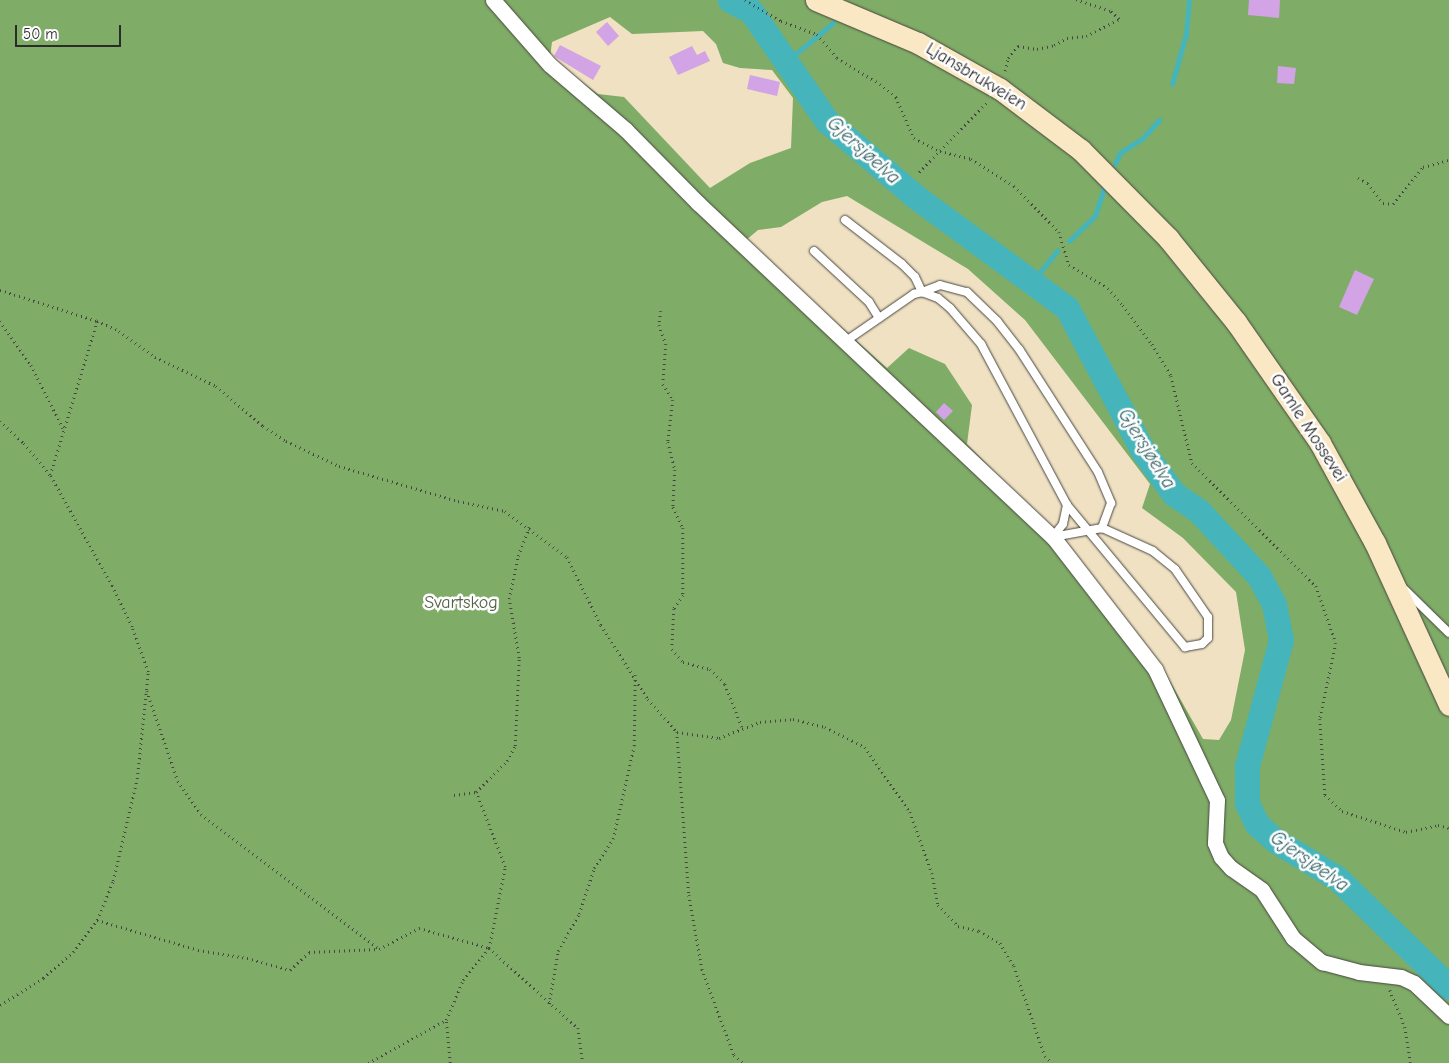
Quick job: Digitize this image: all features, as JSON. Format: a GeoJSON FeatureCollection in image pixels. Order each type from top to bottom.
{"type":"FeatureCollection","features":[{"type":"Feature","properties":{"kind":"main road","name":"Ljansbrukveien"},"geometry":{"type":"LineString","coordinates":[[816,0],[918,43],[1000,89],[1046,120],[1116,184]]}},
{"type":"Feature","properties":{"kind":"main road","name":"Gamle Mossevei"},"geometry":{"type":"LineString","coordinates":[[1116,184],[1191,264],[1302,414],[1358,511],[1449,705]]}},
{"type":"Feature","properties":{"kind":"street"},"geometry":{"type":"LineString","coordinates":[[493,0],[550,66],[626,130],[698,203],[1053,537],[1155,669],[1217,800],[1215,843],[1221,857],[1231,868],[1262,890],[1293,938],[1322,962],[1414,983],[1449,1016]]}},
{"type":"Feature","properties":{"kind":"lane"},"geometry":{"type":"LineString","coordinates":[[845,220],[902,264],[916,277],[922,292],[938,298],[950,308],[981,344],[1067,505],[1089,531],[1185,647],[1202,644],[1208,638],[1208,617],[1174,569],[1152,551],[1102,528],[1089,531],[1053,537]]}},
{"type":"Feature","properties":{"kind":"lane"},"geometry":{"type":"LineString","coordinates":[[814,251],[869,302],[879,318]]}},
{"type":"Feature","properties":{"kind":"lane"},"geometry":{"type":"LineString","coordinates":[[846,341],[922,292],[940,285],[967,292],[997,321],[1019,349],[1107,490],[1111,503],[1102,528]]}},
{"type":"Feature","properties":{"kind":"lane"},"geometry":{"type":"LineString","coordinates":[[1053,537],[1063,524],[1067,505]]}},
{"type":"Feature","properties":{"kind":"lane"},"geometry":{"type":"LineString","coordinates":[[1392,582],[1412,595],[1432,620],[1449,633]]}},
{"type":"Feature","properties":{"kind":"path"},"geometry":{"type":"LineString","coordinates":[[745,0],[781,21],[819,36],[837,58],[896,97],[914,138],[940,151],[971,159],[1014,186],[1059,232],[1069,265],[1108,288],[1123,305],[1152,344],[1171,376],[1192,463],[1316,586],[1336,643],[1320,719],[1325,795],[1342,811],[1406,832],[1438,825],[1449,828]]}},
{"type":"Feature","properties":{"kind":"path"},"geometry":{"type":"LineString","coordinates":[[919,172],[1000,89],[1008,58],[1018,46],[1037,49],[1054,45],[1068,38],[1086,36],[1119,18],[1110,11],[1076,0]]}},
{"type":"Feature","properties":{"kind":"path"},"geometry":{"type":"LineString","coordinates":[[1358,178],[1368,183],[1383,203],[1393,204],[1422,167],[1449,160]]}},
{"type":"Feature","properties":{"kind":"path"},"geometry":{"type":"LineString","coordinates":[[0,290],[97,321],[119,331],[155,357],[216,386],[263,426],[286,441],[339,466],[458,501],[505,511],[529,527],[566,557],[585,599],[635,674],[648,699],[677,732],[689,895],[702,969],[734,1055],[743,1063]]}},
{"type":"Feature","properties":{"kind":"path"},"geometry":{"type":"LineString","coordinates":[[661,311],[659,325],[666,344],[663,384],[673,400],[668,442],[675,470],[673,507],[683,528],[683,595],[674,609],[672,649],[683,662],[710,670],[725,684],[742,727]]}},
{"type":"Feature","properties":{"kind":"path"},"geometry":{"type":"LineString","coordinates":[[0,321],[31,366],[63,428]]}},
{"type":"Feature","properties":{"kind":"path"},"geometry":{"type":"LineString","coordinates":[[50,475],[97,321]]}},
{"type":"Feature","properties":{"kind":"path"},"geometry":{"type":"LineString","coordinates":[[0,422],[24,443],[50,475],[132,627],[148,672],[136,779],[113,881],[98,920],[73,952],[51,971],[0,1005]]}},
{"type":"Feature","properties":{"kind":"path"},"geometry":{"type":"LineString","coordinates":[[454,795],[476,792],[507,761],[515,746],[519,658],[509,599],[518,556],[529,527]]}},
{"type":"Feature","properties":{"kind":"path"},"geometry":{"type":"LineString","coordinates":[[550,1004],[558,951],[579,914],[594,868],[613,839],[634,746],[635,674]]}},
{"type":"Feature","properties":{"kind":"path"},"geometry":{"type":"LineString","coordinates":[[147,690],[178,781],[201,814],[379,949]]}},
{"type":"Feature","properties":{"kind":"path"},"geometry":{"type":"LineString","coordinates":[[677,732],[719,738],[742,727],[780,718],[793,718],[825,727],[865,747],[910,812],[928,857],[938,905],[958,926],[979,931],[1000,943],[1014,966],[1045,1056],[1052,1063]]}},
{"type":"Feature","properties":{"kind":"path"},"geometry":{"type":"LineString","coordinates":[[450,1063],[446,1020],[463,980],[489,948],[505,868],[476,792]]}},
{"type":"Feature","properties":{"kind":"path"},"geometry":{"type":"LineString","coordinates":[[98,920],[198,950],[247,958],[290,970],[309,952],[379,949],[419,928],[489,948],[578,1028],[583,1063]]}},
{"type":"Feature","properties":{"kind":"path"},"geometry":{"type":"LineString","coordinates":[[1384,975],[1405,1027],[1411,1063]]}},
{"type":"Feature","properties":{"kind":"path"},"geometry":{"type":"LineString","coordinates":[[368,1063],[446,1020]]}},
{"type":"Feature","properties":{"kind":"green space","name":"Svartskog"},"geometry":{"type":"Polygon","coordinates":[[[0,0],[1449,0],[1449,1063],[0,1063],[0,0]],[[610,17],[552,42],[550,58],[598,94],[624,97],[710,188],[750,163],[791,148],[793,98],[772,70],[740,68],[723,63],[716,44],[703,31],[632,34],[610,17]],[[847,196],[822,202],[781,227],[758,230],[745,241],[887,368],[909,348],[945,364],[972,405],[967,444],[1056,534],[1163,669],[1203,739],[1219,740],[1231,720],[1245,650],[1236,592],[1183,538],[1142,508],[1150,484],[1025,320],[968,269],[847,196]]]}},
{"type":"Feature","properties":{"kind":"building"},"geometry":{"type":"Polygon","coordinates":[[[1249,0],[1280,0],[1279,18],[1248,15],[1249,0]]]}},
{"type":"Feature","properties":{"kind":"building"},"geometry":{"type":"Polygon","coordinates":[[[607,22],[619,36],[608,46],[596,32],[607,22]]]}},
{"type":"Feature","properties":{"kind":"building"},"geometry":{"type":"Polygon","coordinates":[[[560,45],[601,66],[593,80],[554,56],[560,45]]]}},
{"type":"Feature","properties":{"kind":"building"},"geometry":{"type":"Polygon","coordinates":[[[692,46],[697,55],[705,51],[710,61],[678,75],[669,57],[692,46]]]}},
{"type":"Feature","properties":{"kind":"building"},"geometry":{"type":"Polygon","coordinates":[[[1278,66],[1296,68],[1294,84],[1277,83],[1278,66]]]}},
{"type":"Feature","properties":{"kind":"building"},"geometry":{"type":"Polygon","coordinates":[[[750,75],[780,82],[777,96],[747,89],[750,75]]]}},
{"type":"Feature","properties":{"kind":"building"},"geometry":{"type":"Polygon","coordinates":[[[1355,270],[1374,279],[1357,315],[1339,307],[1355,270]]]}},
{"type":"Feature","properties":{"kind":"building"},"geometry":{"type":"Polygon","coordinates":[[[944,403],[953,411],[944,420],[936,412],[944,403]]]}},
{"type":"Feature","properties":{"kind":"waterway","name":"Gjersjøelva"},"geometry":{"type":"LineString","coordinates":[[730,0],[751,11],[827,121],[916,197],[1067,308],[1143,451],[1174,494],[1199,511],[1259,576],[1274,604],[1281,640],[1247,766],[1247,803],[1257,824],[1276,841],[1337,878],[1449,987]]}},
{"type":"Feature","properties":{"kind":"waterway"},"geometry":{"type":"LineString","coordinates":[[1172,84],[1186,34],[1189,0]]}},
{"type":"Feature","properties":{"kind":"waterway"},"geometry":{"type":"LineString","coordinates":[[786,62],[833,23]]}},
{"type":"Feature","properties":{"kind":"waterway"},"geometry":{"type":"LineString","coordinates":[[1115,164],[1120,153],[1143,138],[1159,120]]}},
{"type":"Feature","properties":{"kind":"waterway"},"geometry":{"type":"LineString","coordinates":[[1069,241],[1095,216],[1104,189]]}},
{"type":"Feature","properties":{"kind":"waterway"},"geometry":{"type":"LineString","coordinates":[[1032,282],[1057,251]]}}]}
